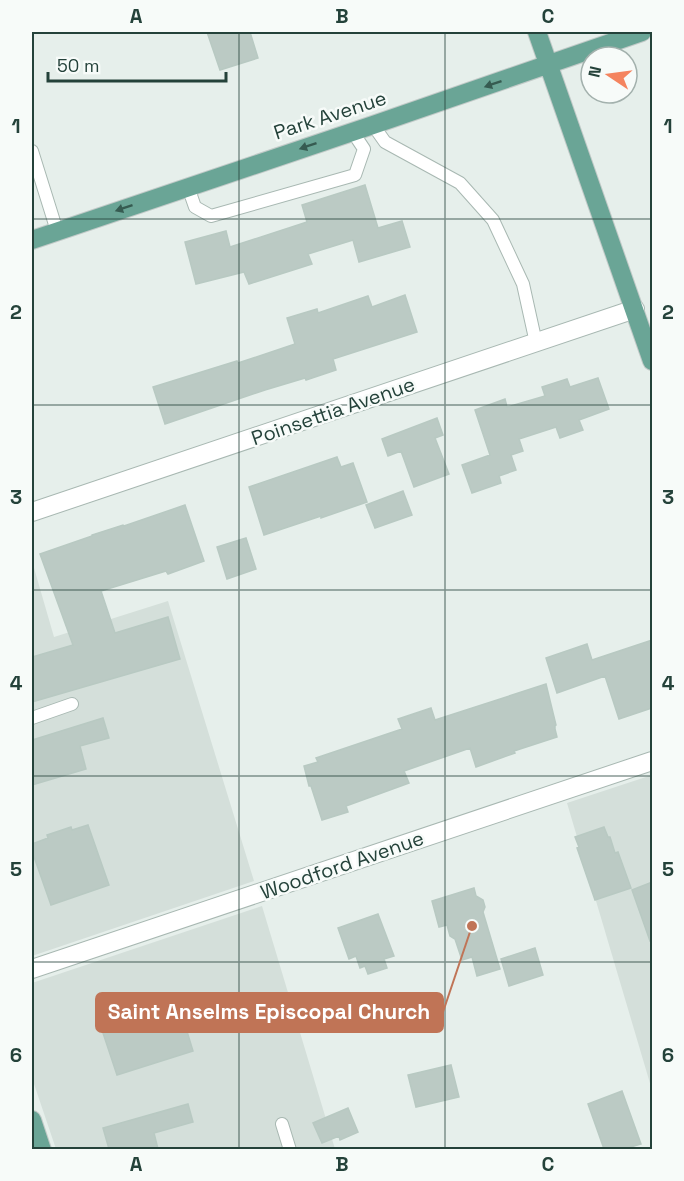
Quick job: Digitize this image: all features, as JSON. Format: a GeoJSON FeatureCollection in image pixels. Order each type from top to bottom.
{"type":"FeatureCollection","features":[{"type":"Feature","properties":{"kind":"main road"},"geometry":{"type":"LineString","coordinates":[[537,32],[652,361]]}},
{"type":"Feature","properties":{"kind":"main road","name":"Park Avenue"},"geometry":{"type":"LineString","coordinates":[[32,240],[642,32]]}},
{"type":"Feature","properties":{"kind":"main road"},"geometry":{"type":"LineString","coordinates":[[32,1120],[42,1149]]}},
{"type":"Feature","properties":{"kind":"street","name":"Poinsettia Avenue"},"geometry":{"type":"LineString","coordinates":[[32,512],[634,309]]}},
{"type":"Feature","properties":{"kind":"street","name":"Woodford Avenue"},"geometry":{"type":"LineString","coordinates":[[32,969],[652,761]]}},
{"type":"Feature","properties":{"kind":"lane"},"geometry":{"type":"LineString","coordinates":[[373,125],[385,142],[460,183],[493,220],[523,284],[536,343]]}},
{"type":"Feature","properties":{"kind":"lane"},"geometry":{"type":"LineString","coordinates":[[188,187],[195,207],[211,216],[355,175],[364,149],[352,131]]}},
{"type":"Feature","properties":{"kind":"lane"},"geometry":{"type":"LineString","coordinates":[[32,151],[57,231]]}},
{"type":"Feature","properties":{"kind":"lane"},"geometry":{"type":"LineString","coordinates":[[32,718],[72,704]]}},
{"type":"Feature","properties":{"kind":"lane"},"geometry":{"type":"LineString","coordinates":[[282,1124],[290,1149]]}},
{"type":"Feature","properties":{"kind":"shaded area"},"geometry":{"type":"Polygon","coordinates":[[[32,561],[54,637],[168,601],[254,881],[32,956],[32,561]]]}},
{"type":"Feature","properties":{"kind":"shaded area"},"geometry":{"type":"Polygon","coordinates":[[[652,775],[652,1090],[567,803],[652,775]]]}},
{"type":"Feature","properties":{"kind":"shaded area"},"geometry":{"type":"Polygon","coordinates":[[[262,906],[335,1149],[56,1149],[32,1078],[32,983],[262,906]]]}},
{"type":"Feature","properties":{"kind":"building"},"geometry":{"type":"Polygon","coordinates":[[[207,32],[250,32],[258,58],[220,70],[207,32]]]}},
{"type":"Feature","properties":{"kind":"building"},"geometry":{"type":"Polygon","coordinates":[[[365,185],[378,228],[402,221],[410,247],[359,262],[353,240],[308,254],[312,264],[249,284],[244,272],[196,284],[185,242],[226,231],[230,247],[307,222],[302,205],[365,185]]]}},
{"type":"Feature","properties":{"kind":"building"},"geometry":{"type":"Polygon","coordinates":[[[405,295],[417,332],[333,359],[336,370],[265,390],[165,424],[153,387],[295,344],[287,318],[317,309],[318,313],[368,296],[372,307],[405,295]]]}},
{"type":"Feature","properties":{"kind":"building"},"geometry":{"type":"Polygon","coordinates":[[[598,378],[609,409],[579,420],[583,430],[560,438],[556,427],[519,439],[523,451],[511,455],[516,470],[499,476],[501,483],[472,493],[462,465],[490,455],[475,410],[505,399],[507,407],[545,396],[542,387],[567,379],[570,387],[598,378]]]}},
{"type":"Feature","properties":{"kind":"building"},"geometry":{"type":"Polygon","coordinates":[[[437,418],[443,435],[435,438],[449,474],[414,487],[401,451],[388,456],[382,439],[437,418]]]}},
{"type":"Feature","properties":{"kind":"building"},"geometry":{"type":"Polygon","coordinates":[[[337,457],[341,467],[353,463],[367,502],[264,535],[249,487],[337,457]]]}},
{"type":"Feature","properties":{"kind":"building"},"geometry":{"type":"Polygon","coordinates":[[[403,491],[412,515],[375,528],[366,505],[403,491]]]}},
{"type":"Feature","properties":{"kind":"building"},"geometry":{"type":"Polygon","coordinates":[[[185,505],[204,561],[168,574],[166,571],[101,591],[115,633],[168,617],[180,659],[32,702],[32,657],[73,645],[40,554],[185,505]]]}},
{"type":"Feature","properties":{"kind":"building"},"geometry":{"type":"Polygon","coordinates":[[[246,538],[256,569],[227,579],[217,547],[246,538]]]}},
{"type":"Feature","properties":{"kind":"building"},"geometry":{"type":"Polygon","coordinates":[[[652,640],[652,708],[619,719],[605,676],[557,693],[546,658],[587,644],[592,660],[652,640]]]}},
{"type":"Feature","properties":{"kind":"building"},"geometry":{"type":"Polygon","coordinates":[[[546,684],[557,737],[514,751],[515,753],[476,767],[470,748],[404,771],[409,783],[346,806],[348,812],[322,820],[304,766],[318,762],[316,758],[402,729],[398,719],[431,708],[435,720],[546,684]]]}},
{"type":"Feature","properties":{"kind":"building"},"geometry":{"type":"Polygon","coordinates":[[[103,718],[109,738],[80,746],[86,769],[32,785],[32,740],[103,718]]]}},
{"type":"Feature","properties":{"kind":"building"},"geometry":{"type":"Polygon","coordinates":[[[88,825],[109,885],[51,905],[32,851],[32,844],[48,838],[47,835],[71,827],[72,830],[88,825]]]}},
{"type":"Feature","properties":{"kind":"building"},"geometry":{"type":"Polygon","coordinates":[[[604,827],[615,853],[618,852],[631,888],[595,900],[575,837],[604,827]]]}},
{"type":"Feature","properties":{"kind":"building"},"geometry":{"type":"Polygon","coordinates":[[[652,882],[652,940],[650,941],[632,890],[652,882]]]}},
{"type":"Feature","properties":{"kind":"building"},"geometry":{"type":"Polygon","coordinates":[[[474,888],[476,896],[483,900],[485,907],[483,912],[500,969],[477,976],[472,957],[462,960],[455,939],[450,936],[447,925],[439,927],[432,901],[474,888]]]}},
{"type":"Feature","properties":{"kind":"building"},"geometry":{"type":"Polygon","coordinates":[[[378,914],[394,956],[384,959],[387,968],[368,974],[365,966],[360,968],[356,956],[349,959],[338,928],[378,914]]]}},
{"type":"Feature","properties":{"kind":"building"},"geometry":{"type":"Polygon","coordinates":[[[535,948],[543,975],[509,986],[501,959],[535,948]]]}},
{"type":"Feature","properties":{"kind":"building"},"geometry":{"type":"Polygon","coordinates":[[[178,1002],[193,1051],[117,1075],[101,1027],[178,1002]]]}},
{"type":"Feature","properties":{"kind":"building"},"geometry":{"type":"Polygon","coordinates":[[[451,1065],[459,1097],[416,1107],[408,1075],[451,1065]]]}},
{"type":"Feature","properties":{"kind":"building"},"geometry":{"type":"Polygon","coordinates":[[[622,1091],[641,1144],[624,1149],[604,1149],[588,1104],[622,1091]]]}},
{"type":"Feature","properties":{"kind":"building"},"geometry":{"type":"Polygon","coordinates":[[[188,1104],[193,1122],[154,1133],[158,1149],[109,1149],[103,1128],[188,1104]]]}},
{"type":"Feature","properties":{"kind":"building"},"geometry":{"type":"Polygon","coordinates":[[[348,1108],[358,1132],[340,1140],[339,1136],[322,1143],[313,1123],[348,1108]]]}},
{"type":"Feature","properties":{"kind":"place","name":"Saint Anselms Episcopal Church"},"geometry":{"type":"Point","coordinates":[472,926]}}]}
